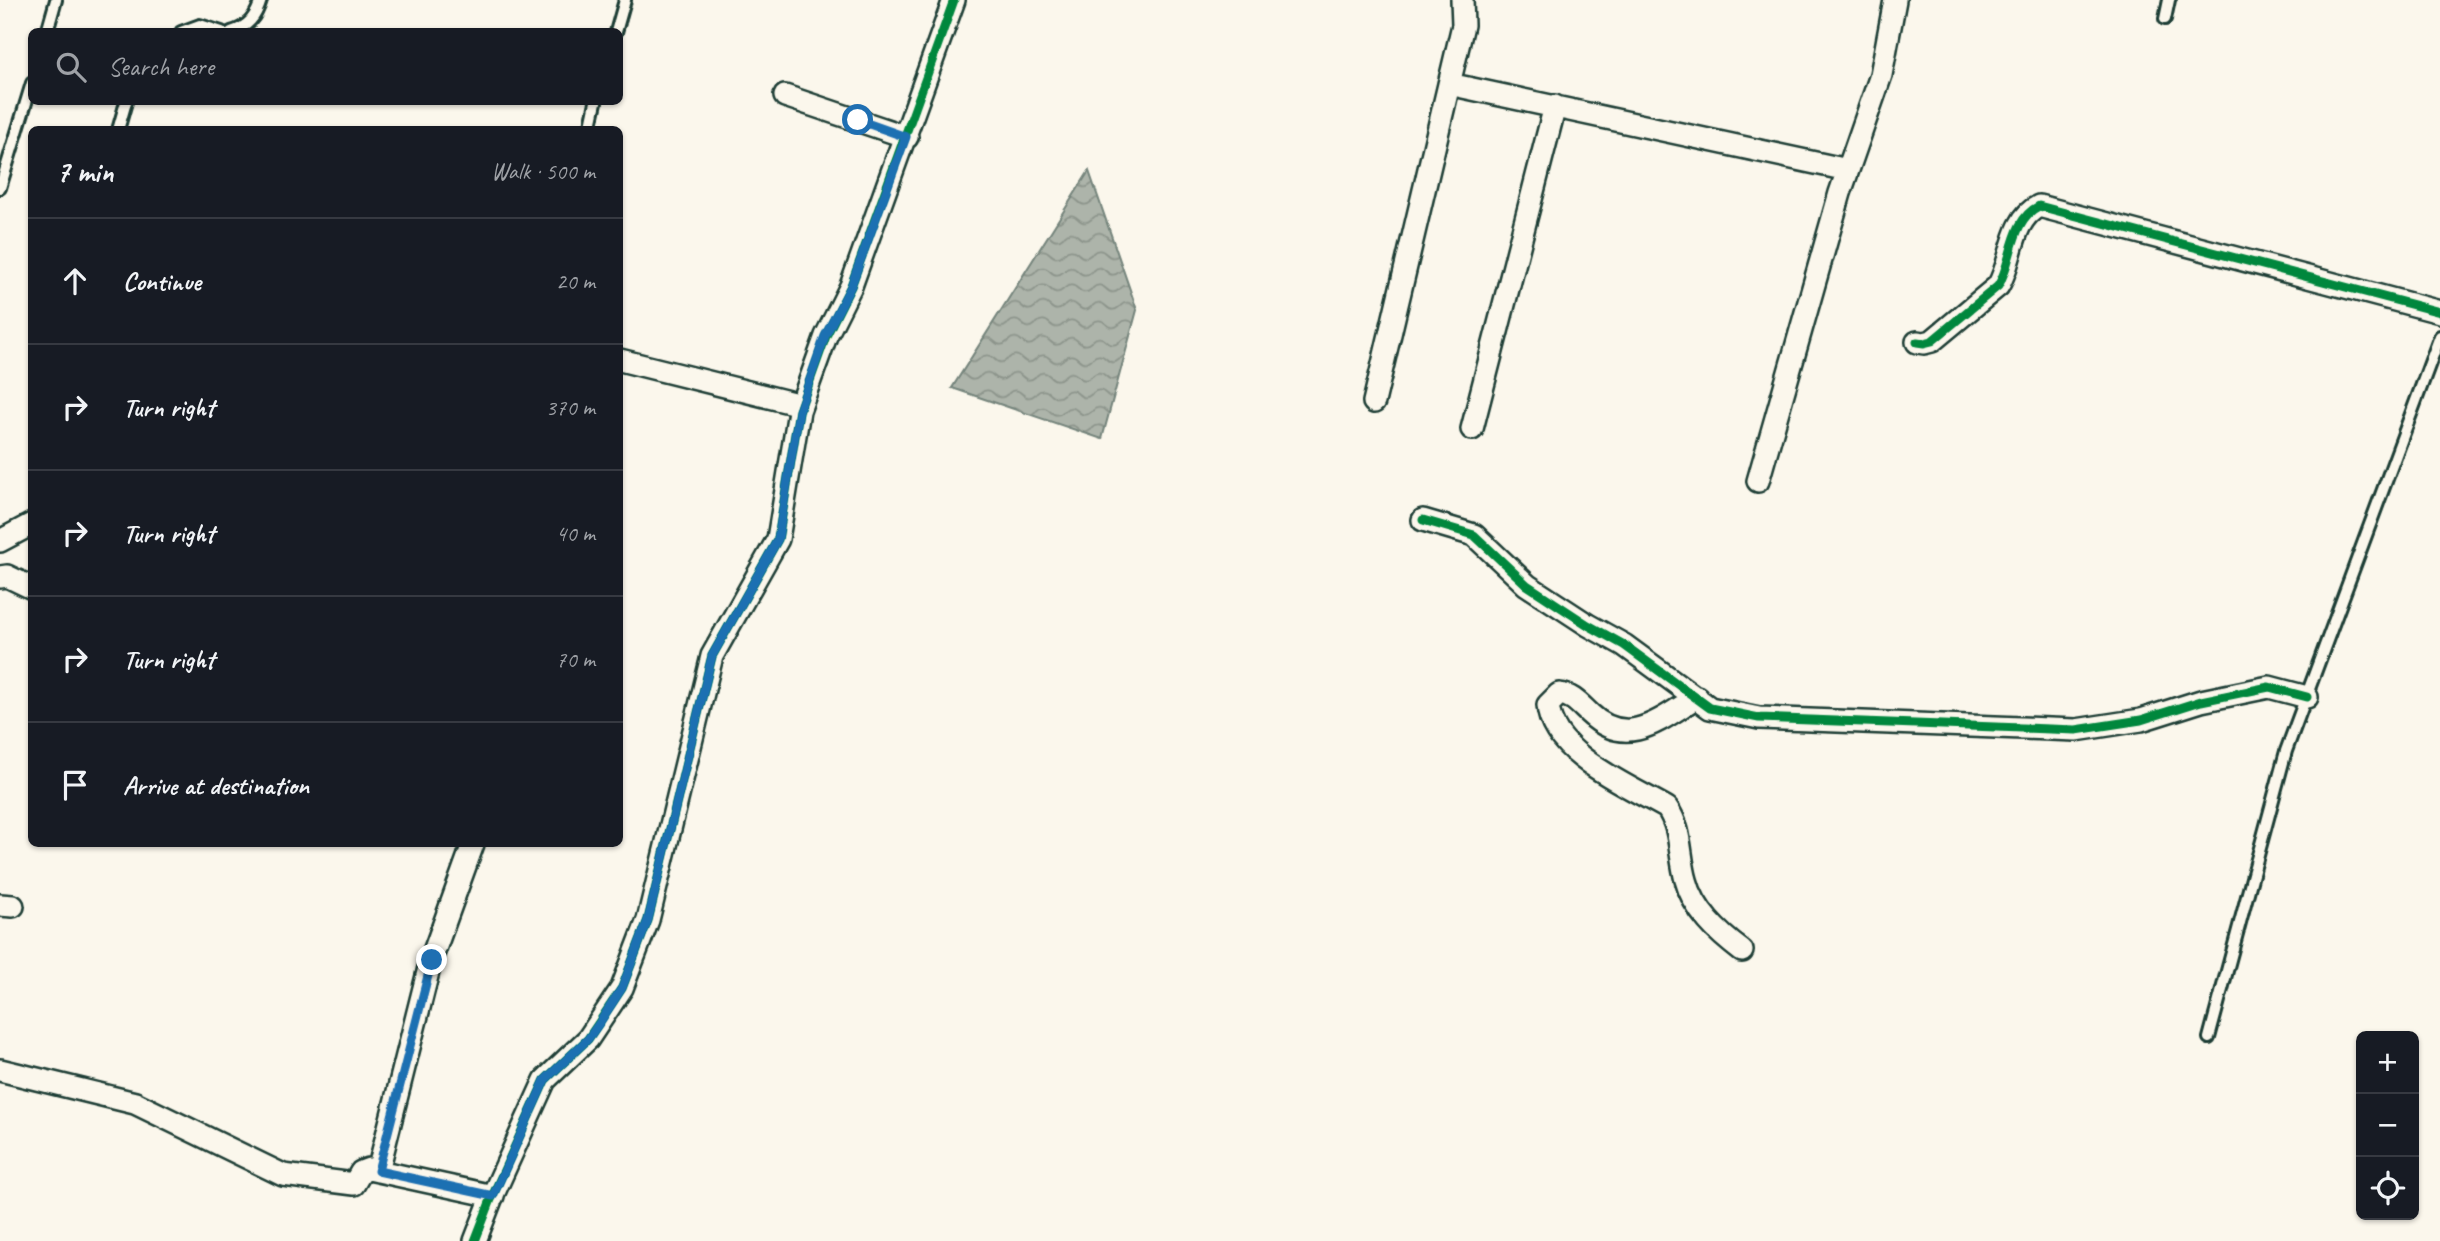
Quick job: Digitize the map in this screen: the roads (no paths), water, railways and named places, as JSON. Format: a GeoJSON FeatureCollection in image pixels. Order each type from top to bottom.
{"type":"FeatureCollection","features":[{"type":"Feature","properties":{"kind":"street"},"geometry":{"type":"LineString","coordinates":[[475,1241],[545,1080],[588,1039],[622,988],[648,920],[712,656],[778,539],[801,405],[825,336],[851,286],[954,0]]}},
{"type":"Feature","properties":{"kind":"street"},"geometry":{"type":"LineString","coordinates":[[1374,402],[1463,25],[1462,0]]}},
{"type":"Feature","properties":{"kind":"street"},"geometry":{"type":"LineString","coordinates":[[1758,481],[1848,170],[1881,75],[1895,0]]}},
{"type":"Feature","properties":{"kind":"street"},"geometry":{"type":"LineString","coordinates":[[1449,83],[1848,170]]}},
{"type":"Feature","properties":{"kind":"street"},"geometry":{"type":"LineString","coordinates":[[785,96],[906,137]]}},
{"type":"Feature","properties":{"kind":"street"},"geometry":{"type":"LineString","coordinates":[[1472,429],[1555,106]]}},
{"type":"Feature","properties":{"kind":"street"},"geometry":{"type":"LineString","coordinates":[[1917,342],[1932,341],[1997,286],[2004,276],[2020,228],[2028,215],[2039,206],[2440,312]]}},
{"type":"Feature","properties":{"kind":"street"},"geometry":{"type":"LineString","coordinates":[[623,361],[801,405]]}},
{"type":"Feature","properties":{"kind":"street"},"geometry":{"type":"LineString","coordinates":[[1423,520],[1474,535],[1527,585],[1624,645],[1710,708],[1759,718],[2077,730],[2141,720],[2201,701],[2269,687],[2307,697]]}},
{"type":"Feature","properties":{"kind":"street"},"geometry":{"type":"LineString","coordinates":[[0,541],[28,526]]}},
{"type":"Feature","properties":{"kind":"street"},"geometry":{"type":"LineString","coordinates":[[0,577],[7,576],[28,586]]}},
{"type":"Feature","properties":{"kind":"street"},"geometry":{"type":"LineString","coordinates":[[1697,697],[1647,728],[1618,730],[1606,725],[1595,719],[1567,694],[1559,694],[1548,705],[1549,719],[1561,739],[1587,761],[1667,808],[1674,818],[1686,882],[1705,919],[1742,951]]}},
{"type":"Feature","properties":{"kind":"street"},"geometry":{"type":"LineString","coordinates":[[378,1171],[432,960],[472,847]]}},
{"type":"Feature","properties":{"kind":"street"},"geometry":{"type":"LineString","coordinates":[[0,1070],[135,1104],[283,1175],[354,1184],[363,1170],[378,1171],[493,1196]]}},
{"type":"Feature","properties":{"kind":"lane"},"geometry":{"type":"LineString","coordinates":[[48,28],[56,0]]}},
{"type":"Feature","properties":{"kind":"lane"},"geometry":{"type":"LineString","coordinates":[[240,28],[255,16],[261,0]]}},
{"type":"Feature","properties":{"kind":"lane"},"geometry":{"type":"LineString","coordinates":[[617,28],[625,0]]}},
{"type":"Feature","properties":{"kind":"lane"},"geometry":{"type":"LineString","coordinates":[[2165,19],[2169,0]]}},
{"type":"Feature","properties":{"kind":"lane"},"geometry":{"type":"LineString","coordinates":[[192,28],[200,25],[209,28]]}},
{"type":"Feature","properties":{"kind":"lane"},"geometry":{"type":"LineString","coordinates":[[0,188],[28,96]]}},
{"type":"Feature","properties":{"kind":"lane"},"geometry":{"type":"LineString","coordinates":[[119,126],[125,105]]}},
{"type":"Feature","properties":{"kind":"lane"},"geometry":{"type":"LineString","coordinates":[[591,126],[595,105]]}},
{"type":"Feature","properties":{"kind":"lane"},"geometry":{"type":"LineString","coordinates":[[2208,1038],[2286,751],[2440,335]]}},
{"type":"Feature","properties":{"kind":"water"},"geometry":{"type":"Polygon","coordinates":[[[1089,171],[1137,310],[1102,439],[952,388],[1089,171]]]}}]}
